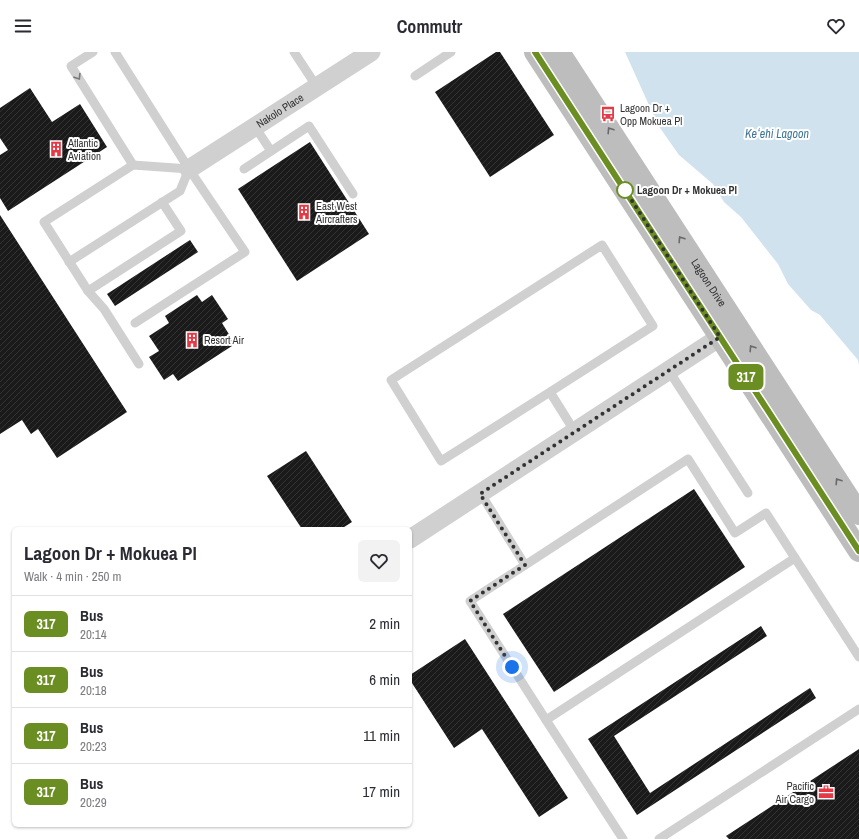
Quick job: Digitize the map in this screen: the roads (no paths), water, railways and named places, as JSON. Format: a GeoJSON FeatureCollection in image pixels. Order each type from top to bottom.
{"type":"FeatureCollection","features":[{"type":"Feature","properties":{"kind":"street","name":"Lagoon Drive"},"geometry":{"type":"LineString","coordinates":[[536,52],[729,332],[859,514]]}},
{"type":"Feature","properties":{"kind":"street","name":"Lagoon Drive"},"geometry":{"type":"LineString","coordinates":[[559,52],[729,332],[859,551]]}},
{"type":"Feature","properties":{"kind":"street","name":"Nakolo Place"},"geometry":{"type":"LineString","coordinates":[[189,169],[317,87],[358,55]]}},
{"type":"Feature","properties":{"kind":"street"},"geometry":{"type":"LineString","coordinates":[[412,539],[729,332]]}},
{"type":"Feature","properties":{"kind":"lane"},"geometry":{"type":"LineString","coordinates":[[93,52],[71,66],[133,165]]}},
{"type":"Feature","properties":{"kind":"lane"},"geometry":{"type":"LineString","coordinates":[[115,52],[189,169],[245,252],[135,323]]}},
{"type":"Feature","properties":{"kind":"lane"},"geometry":{"type":"LineString","coordinates":[[294,52],[317,87]]}},
{"type":"Feature","properties":{"kind":"lane"},"geometry":{"type":"LineString","coordinates":[[415,76],[446,53]]}},
{"type":"Feature","properties":{"kind":"lane"},"geometry":{"type":"LineString","coordinates":[[244,169],[309,126],[353,194]]}},
{"type":"Feature","properties":{"kind":"lane"},"geometry":{"type":"LineString","coordinates":[[255,127],[271,151]]}},
{"type":"Feature","properties":{"kind":"lane"},"geometry":{"type":"LineString","coordinates":[[139,364],[104,309],[88,291],[44,222],[133,165],[189,169]]}},
{"type":"Feature","properties":{"kind":"lane"},"geometry":{"type":"LineString","coordinates":[[69,262],[180,191],[189,169]]}},
{"type":"Feature","properties":{"kind":"lane"},"geometry":{"type":"LineString","coordinates":[[88,291],[181,231],[162,202]]}},
{"type":"Feature","properties":{"kind":"lane"},"geometry":{"type":"LineString","coordinates":[[602,245],[654,326],[550,392],[441,461],[390,380],[602,245]]}},
{"type":"Feature","properties":{"kind":"lane"},"geometry":{"type":"LineString","coordinates":[[669,371],[748,493]]}},
{"type":"Feature","properties":{"kind":"lane"},"geometry":{"type":"LineString","coordinates":[[550,392],[576,432]]}},
{"type":"Feature","properties":{"kind":"lane"},"geometry":{"type":"LineString","coordinates":[[623,839],[470,601],[688,459],[735,533],[766,513],[859,657]]}},
{"type":"Feature","properties":{"kind":"lane"},"geometry":{"type":"LineString","coordinates":[[480,494],[525,565]]}},
{"type":"Feature","properties":{"kind":"lane"},"geometry":{"type":"LineString","coordinates":[[546,720],[795,558]]}},
{"type":"Feature","properties":{"kind":"lane"},"geometry":{"type":"LineString","coordinates":[[658,839],[859,709]]}},
{"type":"Feature","properties":{"kind":"water","name":"Keʻehi Lagoon"},"geometry":{"type":"Polygon","coordinates":[[[625,52],[859,52],[859,365],[858,360],[820,315],[811,310],[788,284],[778,264],[741,217],[724,202],[713,184],[679,155],[658,125],[625,52]]]}},
{"type":"Feature","properties":{"kind":"place","name":"Lagoon Dr + Opp Mokuea Pl"},"geometry":{"type":"Point","coordinates":[608,114]}},
{"type":"Feature","properties":{"kind":"place","name":"Atlantic Aviation"},"geometry":{"type":"Point","coordinates":[56,149]}},
{"type":"Feature","properties":{"kind":"place","name":"Lagoon Dr + Mokuea Pl"},"geometry":{"type":"Point","coordinates":[625,190]}},
{"type":"Feature","properties":{"kind":"place","name":"East West Aircrafters"},"geometry":{"type":"Point","coordinates":[304,212]}},
{"type":"Feature","properties":{"kind":"place","name":"Resort Air"},"geometry":{"type":"Point","coordinates":[192,340]}},
{"type":"Feature","properties":{"kind":"place","name":"Pacific Air Cargo"},"geometry":{"type":"Point","coordinates":[826,792]}}]}
